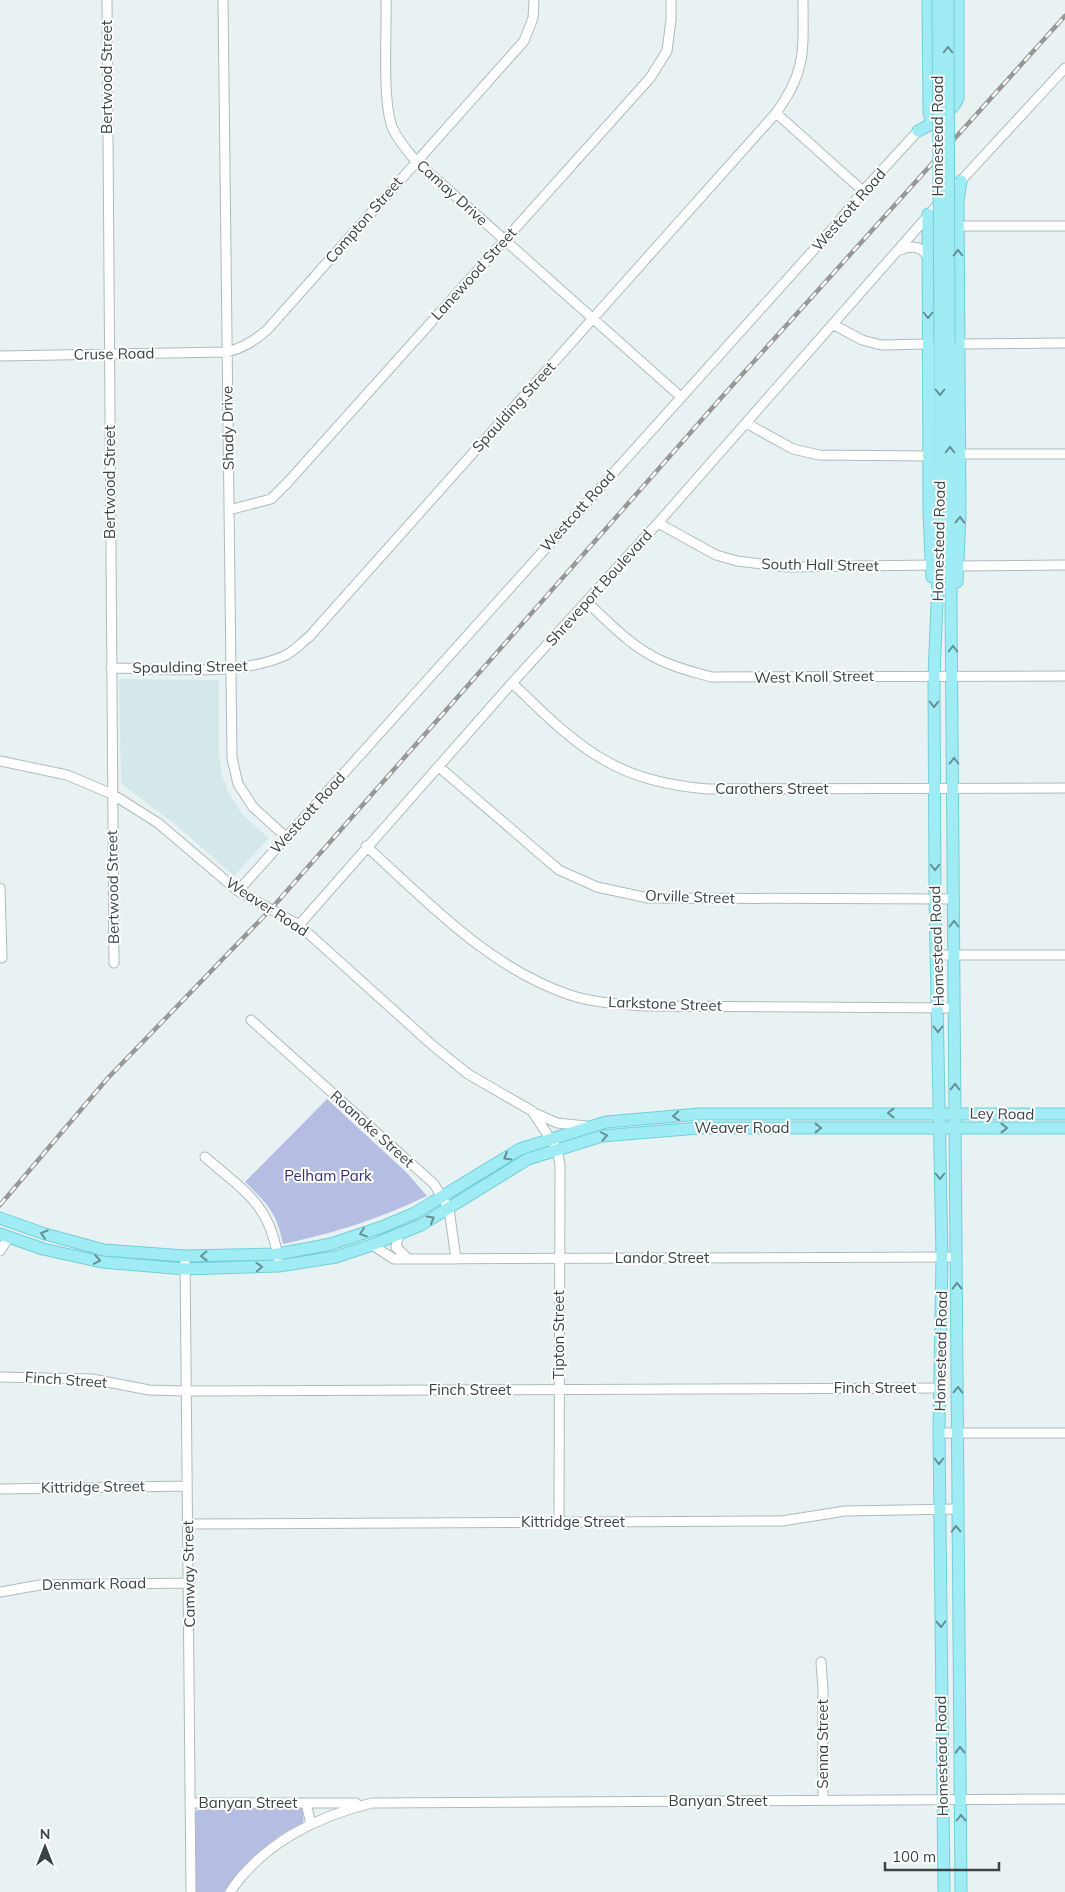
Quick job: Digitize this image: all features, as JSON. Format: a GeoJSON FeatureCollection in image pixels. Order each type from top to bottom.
{"type":"FeatureCollection","features":[{"type":"Feature","properties":{"kind":"main road"},"geometry":{"type":"LineString","coordinates":[[928,0],[932,117]]}},
{"type":"Feature","properties":{"kind":"main road","name":"Homestead Road"},"geometry":{"type":"LineString","coordinates":[[938,0],[944,344],[953,621],[954,1008],[958,1388],[956,1509],[961,1892]]}},
{"type":"Feature","properties":{"kind":"main road","name":"Homestead Road"},"geometry":{"type":"LineString","coordinates":[[944,1892],[939,1433],[942,1257],[935,898],[934,676],[940,531],[944,344],[948,0]]}},
{"type":"Feature","properties":{"kind":"main road"},"geometry":{"type":"LineString","coordinates":[[918,131],[932,117],[954,105],[958,98],[958,0]]}},
{"type":"Feature","properties":{"kind":"main road"},"geometry":{"type":"LineString","coordinates":[[937,621],[931,565],[928,456],[958,226],[953,196],[961,181]]}},
{"type":"Feature","properties":{"kind":"main road"},"geometry":{"type":"LineString","coordinates":[[928,214],[927,256],[944,344],[960,454],[959,566],[953,621]]}},
{"type":"Feature","properties":{"kind":"main road","name":"Ley Road"},"geometry":{"type":"LineString","coordinates":[[940,1113],[1065,1114]]}},
{"type":"Feature","properties":{"kind":"main road","name":"Weaver Road"},"geometry":{"type":"LineString","coordinates":[[554,1144],[590,1127],[625,1119],[732,1114],[940,1113]]}},
{"type":"Feature","properties":{"kind":"main road"},"geometry":{"type":"LineString","coordinates":[[731,1128],[732,1114]]}},
{"type":"Feature","properties":{"kind":"main road","name":"Weaver Road"},"geometry":{"type":"LineString","coordinates":[[554,1144],[626,1132],[731,1128],[940,1128]]}},
{"type":"Feature","properties":{"kind":"main road","name":"Ley Road"},"geometry":{"type":"LineString","coordinates":[[940,1128],[1065,1128]]}},
{"type":"Feature","properties":{"kind":"main road"},"geometry":{"type":"LineString","coordinates":[[0,1218],[45,1234],[104,1250],[185,1256],[278,1254],[331,1244],[382,1227],[415,1213],[520,1149],[554,1144]]}},
{"type":"Feature","properties":{"kind":"main road"},"geometry":{"type":"LineString","coordinates":[[4,1235],[43,1249],[102,1262],[185,1269],[279,1266],[336,1257],[421,1225],[554,1144]]}},
{"type":"Feature","properties":{"kind":"main road"},"geometry":{"type":"LineString","coordinates":[[940,1580],[957,1580]]}},
{"type":"Feature","properties":{"kind":"main road"},"geometry":{"type":"LineString","coordinates":[[941,1677],[959,1677]]}},
{"type":"Feature","properties":{"kind":"street","name":"Bertwood Street"},"geometry":{"type":"LineString","coordinates":[[107,0],[114,963]]}},
{"type":"Feature","properties":{"kind":"street","name":"Shady Drive"},"geometry":{"type":"LineString","coordinates":[[223,0],[232,758],[238,784],[253,807],[286,837]]}},
{"type":"Feature","properties":{"kind":"street","name":"Camay Drive"},"geometry":{"type":"LineString","coordinates":[[386,0],[388,102],[392,126],[401,144],[416,161],[681,397]]}},
{"type":"Feature","properties":{"kind":"street","name":"Compton Street"},"geometry":{"type":"LineString","coordinates":[[227,352],[241,348],[267,330],[524,42],[533,18],[534,0]]}},
{"type":"Feature","properties":{"kind":"street","name":"Lanewood Street"},"geometry":{"type":"LineString","coordinates":[[229,510],[271,499],[650,78],[667,51],[671,20],[671,0]]}},
{"type":"Feature","properties":{"kind":"street","name":"Spaulding Street"},"geometry":{"type":"LineString","coordinates":[[111,668],[231,668],[256,666],[286,655],[308,637],[776,113],[789,96],[801,67],[803,53],[803,0]]}},
{"type":"Feature","properties":{"kind":"street"},"geometry":{"type":"LineString","coordinates":[[961,181],[1065,68]]}},
{"type":"Feature","properties":{"kind":"street"},"geometry":{"type":"LineString","coordinates":[[776,113],[863,191]]}},
{"type":"Feature","properties":{"kind":"street","name":"Westcott Road"},"geometry":{"type":"LineString","coordinates":[[238,891],[836,225],[863,191],[918,131]]}},
{"type":"Feature","properties":{"kind":"street","name":"Shreveport Boulevard"},"geometry":{"type":"LineString","coordinates":[[299,925],[366,846],[439,768],[512,683],[658,523],[899,250],[928,214],[953,196]]}},
{"type":"Feature","properties":{"kind":"street"},"geometry":{"type":"LineString","coordinates":[[958,226],[1065,226]]}},
{"type":"Feature","properties":{"kind":"street"},"geometry":{"type":"LineString","coordinates":[[899,250],[912,246],[922,249],[927,256]]}},
{"type":"Feature","properties":{"kind":"street"},"geometry":{"type":"LineString","coordinates":[[834,324],[862,340],[881,345],[1065,343]]}},
{"type":"Feature","properties":{"kind":"street","name":"Cruse Road"},"geometry":{"type":"LineString","coordinates":[[0,356],[227,352]]}},
{"type":"Feature","properties":{"kind":"street"},"geometry":{"type":"LineString","coordinates":[[746,423],[793,449],[819,455],[928,456]]}},
{"type":"Feature","properties":{"kind":"street"},"geometry":{"type":"LineString","coordinates":[[960,454],[1065,454]]}},
{"type":"Feature","properties":{"kind":"street","name":"South Hall Street"},"geometry":{"type":"LineString","coordinates":[[658,523],[716,555],[737,561],[787,567],[931,565]]}},
{"type":"Feature","properties":{"kind":"street"},"geometry":{"type":"LineString","coordinates":[[959,566],[1065,565]]}},
{"type":"Feature","properties":{"kind":"street","name":"West Knoll Street"},"geometry":{"type":"LineString","coordinates":[[587,602],[623,636],[658,659],[679,668],[711,677],[1065,676]]}},
{"type":"Feature","properties":{"kind":"street","name":"Carothers Street"},"geometry":{"type":"LineString","coordinates":[[512,683],[562,730],[605,761],[646,779],[681,786],[708,789],[1065,788]]}},
{"type":"Feature","properties":{"kind":"street","name":"Weaver Road"},"geometry":{"type":"LineString","coordinates":[[0,761],[67,775],[112,794],[158,822],[238,891],[299,925],[431,1044],[468,1074],[532,1111],[554,1144]]}},
{"type":"Feature","properties":{"kind":"street","name":"Orville Street"},"geometry":{"type":"LineString","coordinates":[[439,768],[559,870],[597,887],[648,898],[954,899]]}},
{"type":"Feature","properties":{"kind":"street","name":"Larkstone Street"},"geometry":{"type":"LineString","coordinates":[[366,846],[440,914],[510,968],[541,984],[571,995],[597,1002],[645,1006],[954,1008]]}},
{"type":"Feature","properties":{"kind":"street"},"geometry":{"type":"LineString","coordinates":[[0,888],[2,958]]}},
{"type":"Feature","properties":{"kind":"street"},"geometry":{"type":"LineString","coordinates":[[936,954],[1065,955]]}},
{"type":"Feature","properties":{"kind":"street","name":"Roanoke Street"},"geometry":{"type":"LineString","coordinates":[[251,1020],[434,1184],[449,1209],[456,1259]]}},
{"type":"Feature","properties":{"kind":"street"},"geometry":{"type":"LineString","coordinates":[[532,1111],[557,1123],[590,1127]]}},
{"type":"Feature","properties":{"kind":"street","name":"Tipton Street"},"geometry":{"type":"LineString","coordinates":[[554,1144],[560,1165],[558,1522]]}},
{"type":"Feature","properties":{"kind":"street"},"geometry":{"type":"LineString","coordinates":[[205,1157],[260,1206],[272,1229],[279,1266]]}},
{"type":"Feature","properties":{"kind":"street"},"geometry":{"type":"LineString","coordinates":[[399,1234],[396,1247],[407,1258]]}},
{"type":"Feature","properties":{"kind":"street"},"geometry":{"type":"LineString","coordinates":[[0,1252],[4,1235]]}},
{"type":"Feature","properties":{"kind":"street","name":"Landor Street"},"geometry":{"type":"LineString","coordinates":[[372,1245],[394,1258],[956,1257]]}},
{"type":"Feature","properties":{"kind":"street","name":"Camway Street"},"geometry":{"type":"LineString","coordinates":[[185,1256],[186,1486],[190,1582],[191,1892]]}},
{"type":"Feature","properties":{"kind":"street","name":"Finch Street"},"geometry":{"type":"LineString","coordinates":[[0,1377],[92,1379],[149,1390],[187,1391],[941,1388]]}},
{"type":"Feature","properties":{"kind":"street"},"geometry":{"type":"LineString","coordinates":[[939,1433],[1065,1433]]}},
{"type":"Feature","properties":{"kind":"street","name":"Kittridge Street"},"geometry":{"type":"LineString","coordinates":[[0,1489],[186,1486]]}},
{"type":"Feature","properties":{"kind":"street","name":"Kittridge Street"},"geometry":{"type":"LineString","coordinates":[[189,1524],[782,1521],[845,1511],[956,1509]]}},
{"type":"Feature","properties":{"kind":"street","name":"Denmark Road"},"geometry":{"type":"LineString","coordinates":[[0,1592],[40,1585],[190,1582]]}},
{"type":"Feature","properties":{"kind":"street","name":"Senna Street"},"geometry":{"type":"LineString","coordinates":[[821,1662],[823,1688],[823,1800]]}},
{"type":"Feature","properties":{"kind":"street","name":"Banyan Street"},"geometry":{"type":"LineString","coordinates":[[191,1803],[1065,1799]]}},
{"type":"Feature","properties":{"kind":"street","name":"Banyan Street"},"geometry":{"type":"LineString","coordinates":[[306,1803],[311,1824]]}},
{"type":"Feature","properties":{"kind":"street","name":"Banyan Street"},"geometry":{"type":"LineString","coordinates":[[230,1892],[252,1864],[281,1842],[311,1824],[344,1810],[372,1803]]}},
{"type":"Feature","properties":{"kind":"shaded area"},"geometry":{"type":"Polygon","coordinates":[[[119,679],[219,680],[219,754],[222,775],[229,794],[242,814],[269,838],[234,876],[176,825],[121,783],[119,679]]]}},
{"type":"Feature","properties":{"kind":"green space","name":"Pelham Park"},"geometry":{"type":"Polygon","coordinates":[[[327,1099],[407,1173],[427,1196],[391,1212],[356,1224],[322,1235],[283,1244],[278,1224],[270,1209],[245,1182],[327,1099]]]}},
{"type":"Feature","properties":{"kind":"green space"},"geometry":{"type":"Polygon","coordinates":[[[298,1805],[304,1810],[303,1824],[281,1835],[259,1852],[248,1862],[224,1892],[194,1892],[194,1813],[201,1807],[298,1805]]]}},
{"type":"Feature","properties":{"kind":"railway"},"geometry":{"type":"LineString","coordinates":[[0,1205],[107,1079],[271,909],[721,398],[1065,16]]}}]}
